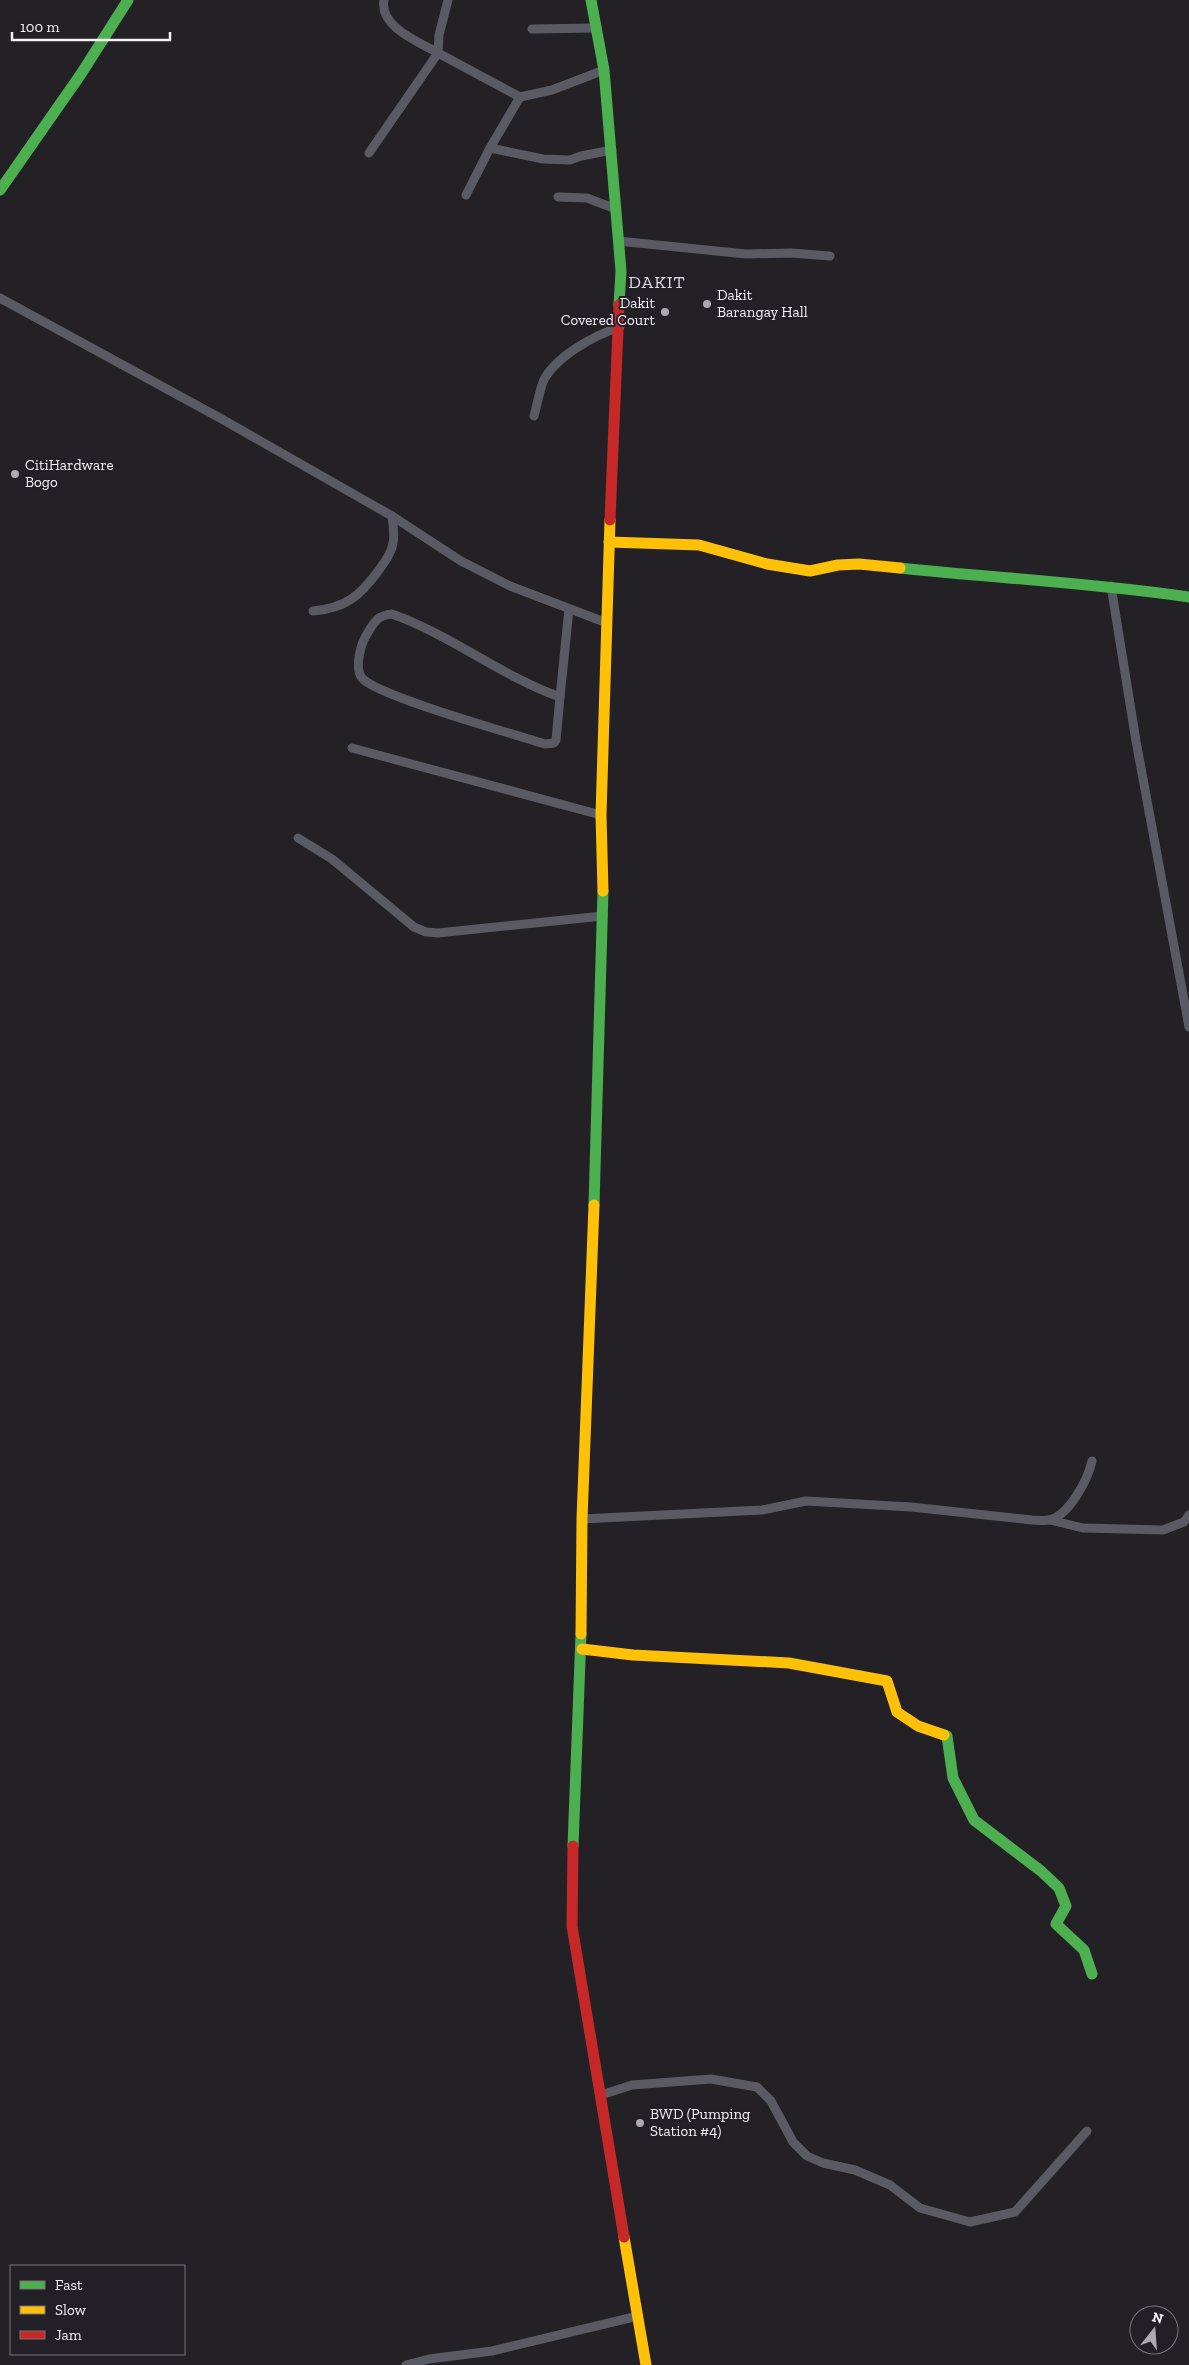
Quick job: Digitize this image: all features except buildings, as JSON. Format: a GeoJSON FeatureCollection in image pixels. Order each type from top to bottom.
{"type":"FeatureCollection","features":[{"type":"Feature","properties":{"kind":"main road"},"geometry":{"type":"LineString","coordinates":[[0,190],[4,176],[81,74],[128,0]]}},
{"type":"Feature","properties":{"kind":"main road"},"geometry":{"type":"LineString","coordinates":[[591,0],[604,70],[621,271],[609,542],[602,815],[603,916],[586,1452],[582,1519],[582,1649],[574,1802],[572,1926],[646,2365]]}},
{"type":"Feature","properties":{"kind":"main road"},"geometry":{"type":"LineString","coordinates":[[609,542],[699,545],[767,564],[810,571],[838,565],[860,564],[1005,580],[1111,586],[1189,597]]}},
{"type":"Feature","properties":{"kind":"main road"},"geometry":{"type":"LineString","coordinates":[[582,1649],[633,1655],[789,1663],[887,1681],[897,1712],[918,1726],[947,1736],[954,1778],[974,1820],[1041,1871],[1059,1888],[1066,1906],[1056,1924],[1084,1950],[1092,1974]]}},
{"type":"Feature","properties":{"kind":"street"},"geometry":{"type":"LineString","coordinates":[[384,0],[383,8],[386,17],[396,28],[520,98],[552,90],[604,70]]}},
{"type":"Feature","properties":{"kind":"street"},"geometry":{"type":"LineString","coordinates":[[369,153],[438,53],[439,35],[448,0]]}},
{"type":"Feature","properties":{"kind":"street"},"geometry":{"type":"LineString","coordinates":[[532,29],[596,28]]}},
{"type":"Feature","properties":{"kind":"street"},"geometry":{"type":"LineString","coordinates":[[466,195],[490,148],[520,98]]}},
{"type":"Feature","properties":{"kind":"street"},"geometry":{"type":"LineString","coordinates":[[490,148],[543,159],[570,160],[580,156],[612,150]]}},
{"type":"Feature","properties":{"kind":"street"},"geometry":{"type":"LineString","coordinates":[[558,197],[587,198],[616,209]]}},
{"type":"Feature","properties":{"kind":"street"},"geometry":{"type":"LineString","coordinates":[[618,241],[746,254],[791,253],[830,256]]}},
{"type":"Feature","properties":{"kind":"street"},"geometry":{"type":"LineString","coordinates":[[0,298],[220,418],[392,516],[461,561],[510,586],[608,623]]}},
{"type":"Feature","properties":{"kind":"street"},"geometry":{"type":"LineString","coordinates":[[534,416],[544,381],[558,362],[598,334],[620,327]]}},
{"type":"Feature","properties":{"kind":"street"},"geometry":{"type":"LineString","coordinates":[[313,611],[340,606],[366,588],[386,560],[393,544],[392,516]]}},
{"type":"Feature","properties":{"kind":"street"},"geometry":{"type":"LineString","coordinates":[[1111,586],[1136,740],[1189,1028]]}},
{"type":"Feature","properties":{"kind":"street"},"geometry":{"type":"LineString","coordinates":[[560,697],[522,680],[412,621],[392,614],[383,615],[376,619],[364,638],[360,653],[360,676],[367,683],[395,696],[545,744],[554,743],[556,740],[569,609]]}},
{"type":"Feature","properties":{"kind":"street"},"geometry":{"type":"LineString","coordinates":[[352,748],[602,815]]}},
{"type":"Feature","properties":{"kind":"street"},"geometry":{"type":"LineString","coordinates":[[298,838],[332,859],[414,927],[426,932],[438,933],[603,916]]}},
{"type":"Feature","properties":{"kind":"street"},"geometry":{"type":"LineString","coordinates":[[1050,1520],[1066,1509],[1088,1476],[1092,1461]]}},
{"type":"Feature","properties":{"kind":"street"},"geometry":{"type":"LineString","coordinates":[[582,1519],[762,1510],[806,1501],[911,1507],[1032,1520],[1050,1520],[1083,1528],[1163,1530],[1184,1522],[1189,1515]]}},
{"type":"Feature","properties":{"kind":"street"},"geometry":{"type":"LineString","coordinates":[[601,2095],[632,2085],[711,2079],[757,2087],[771,2100],[793,2142],[807,2156],[823,2163],[855,2170],[890,2185],[920,2208],[970,2222],[1015,2212],[1087,2131]]}},
{"type":"Feature","properties":{"kind":"street"},"geometry":{"type":"LineString","coordinates":[[406,2365],[429,2359],[492,2351],[638,2316]]}},
{"type":"Feature","properties":{"kind":"traffic: fast"},"geometry":{"type":"LineString","coordinates":[[0,190],[81,74],[128,0]]}},
{"type":"Feature","properties":{"kind":"traffic: fast"},"geometry":{"type":"LineString","coordinates":[[591,0],[604,70],[621,271],[619,305]]}},
{"type":"Feature","properties":{"kind":"traffic: fast"},"geometry":{"type":"LineString","coordinates":[[900,568],[1081,584],[1189,597]]}},
{"type":"Feature","properties":{"kind":"traffic: fast"},"geometry":{"type":"LineString","coordinates":[[594,1205],[603,891]]}},
{"type":"Feature","properties":{"kind":"traffic: fast"},"geometry":{"type":"LineString","coordinates":[[573,1846],[581,1634]]}},
{"type":"Feature","properties":{"kind":"traffic: fast"},"geometry":{"type":"LineString","coordinates":[[944,1735],[947,1736],[953,1778],[974,1820],[1041,1871],[1059,1888],[1066,1906],[1056,1924],[1084,1950],[1092,1974]]}},
{"type":"Feature","properties":{"kind":"traffic: slow"},"geometry":{"type":"LineString","coordinates":[[603,891],[601,815],[610,520]]}},
{"type":"Feature","properties":{"kind":"traffic: slow"},"geometry":{"type":"LineString","coordinates":[[609,542],[699,545],[767,564],[810,571],[838,565],[859,564],[900,568]]}},
{"type":"Feature","properties":{"kind":"traffic: slow"},"geometry":{"type":"LineString","coordinates":[[581,1634],[582,1519],[594,1205]]}},
{"type":"Feature","properties":{"kind":"traffic: slow"},"geometry":{"type":"LineString","coordinates":[[582,1649],[633,1655],[789,1663],[887,1681],[897,1712],[918,1726],[944,1735]]}},
{"type":"Feature","properties":{"kind":"traffic: slow"},"geometry":{"type":"LineString","coordinates":[[624,2237],[646,2365]]}},
{"type":"Feature","properties":{"kind":"traffic: jam"},"geometry":{"type":"LineString","coordinates":[[610,520],[619,305]]}},
{"type":"Feature","properties":{"kind":"traffic: jam"},"geometry":{"type":"LineString","coordinates":[[573,1846],[572,1926],[624,2237]]}},
{"type":"Feature","properties":{"kind":"place","name":"Dakit Barangay Hall"},"geometry":{"type":"Point","coordinates":[707,304]}},
{"type":"Feature","properties":{"kind":"place","name":"Dakit Covered Court"},"geometry":{"type":"Point","coordinates":[665,312]}},
{"type":"Feature","properties":{"kind":"place","name":"CitiHardware Bogo"},"geometry":{"type":"Point","coordinates":[15,474]}},
{"type":"Feature","properties":{"kind":"place","name":"BWD (Pumping Station #4)"},"geometry":{"type":"Point","coordinates":[640,2123]}},
{"type":"Feature","properties":{"kind":"district","name":"DAKIT"},"geometry":{"type":"Point","coordinates":[657,282]}}]}
